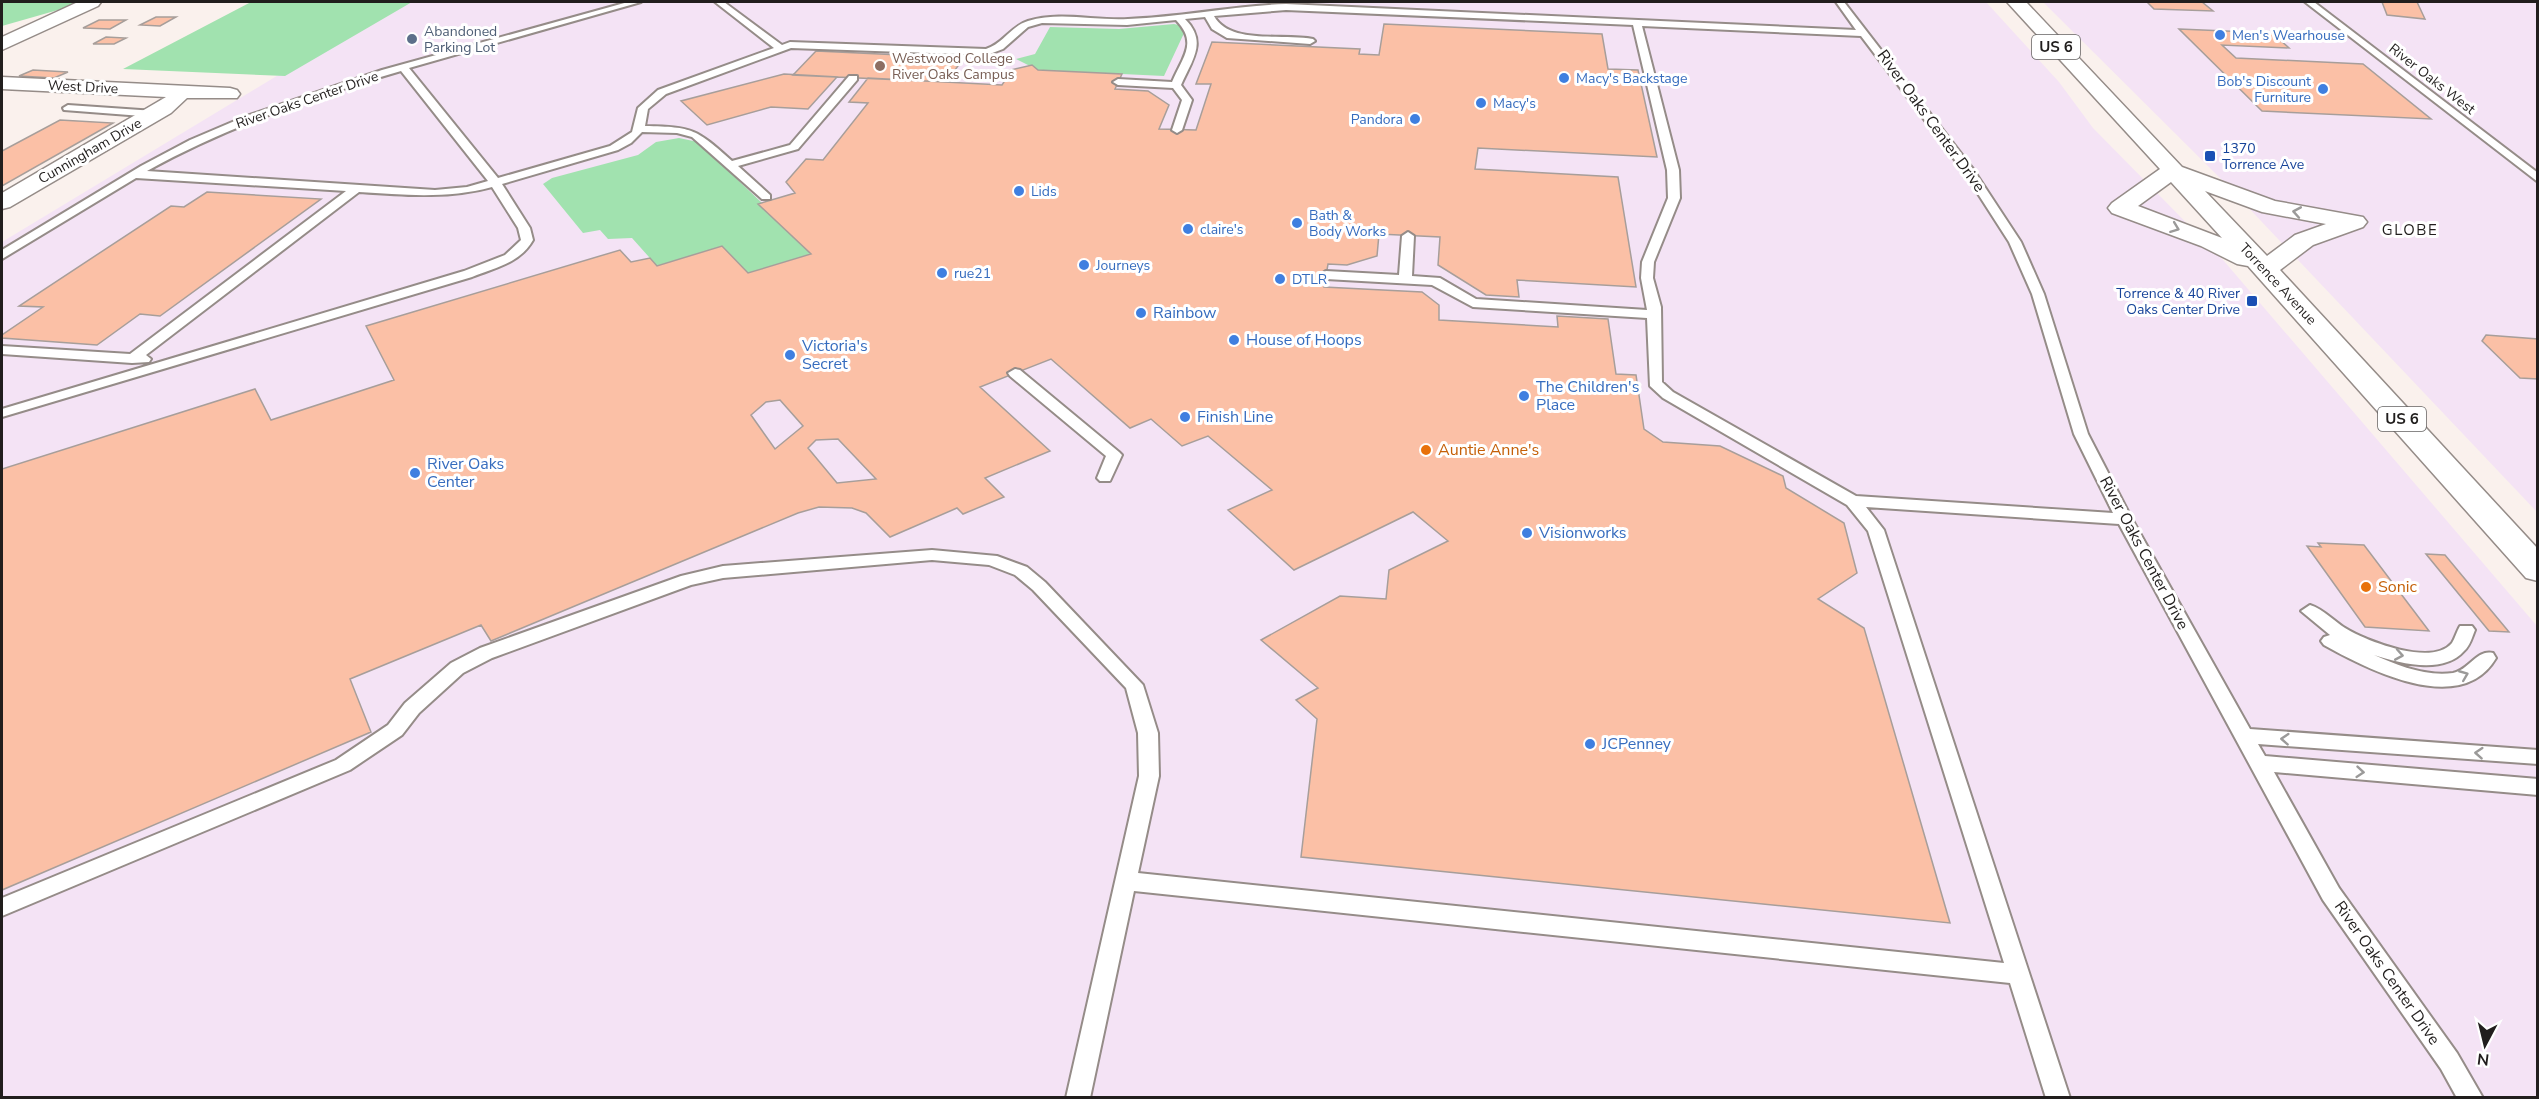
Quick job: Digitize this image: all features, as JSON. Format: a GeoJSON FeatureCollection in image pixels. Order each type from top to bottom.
{"type":"FeatureCollection","features":[{"type":"Feature","properties":{"kind":"main road"},"geometry":{"type":"LineString","coordinates":[[2,44],[93,2]]}},
{"type":"Feature","properties":{"kind":"main road","name":"Torrence Avenue"},"geometry":{"type":"LineString","coordinates":[[2016,2],[2265,269],[2538,570]]}},
{"type":"Feature","properties":{"kind":"main road","name":"West Drive"},"geometry":{"type":"LineString","coordinates":[[2,83],[171,95],[230,94]]}},
{"type":"Feature","properties":{"kind":"main road","name":"Cunningham Drive"},"geometry":{"type":"LineString","coordinates":[[2,202],[155,114],[171,95]]}},
{"type":"Feature","properties":{"kind":"main road"},"geometry":{"type":"LineString","coordinates":[[2172,171],[2270,207],[2355,222],[2304,240],[2265,269],[2210,241],[2120,208],[2172,171]]}},
{"type":"Feature","properties":{"kind":"lane","name":"River Oaks Center Drive"},"geometry":{"type":"LineString","coordinates":[[2,255],[134,174],[195,142],[243,121],[340,86],[517,33],[637,2]]}},
{"type":"Feature","properties":{"kind":"lane"},"geometry":{"type":"LineString","coordinates":[[719,2],[779,47]]}},
{"type":"Feature","properties":{"kind":"lane"},"geometry":{"type":"LineString","coordinates":[[1195,14],[1200,2]]}},
{"type":"Feature","properties":{"kind":"lane","name":"River Oaks Center Drive"},"geometry":{"type":"LineString","coordinates":[[1840,2],[1866,33],[1984,193],[2025,260],[2079,427],[2124,519],[2331,894],[2449,1061],[2471,1098]]}},
{"type":"Feature","properties":{"kind":"lane","name":"River Oaks West"},"geometry":{"type":"LineString","coordinates":[[2308,2],[2538,179]]}},
{"type":"Feature","properties":{"kind":"lane"},"geometry":{"type":"LineString","coordinates":[[134,174],[451,193],[603,153],[627,142],[641,129],[643,108],[662,92],[779,47],[817,44],[987,52],[1002,48],[1016,30],[1033,22],[1128,22],[1207,12],[1286,7],[1866,33]]}},
{"type":"Feature","properties":{"kind":"lane"},"geometry":{"type":"LineString","coordinates":[[1207,12],[1215,27],[1230,36],[1310,42]]}},
{"type":"Feature","properties":{"kind":"lane"},"geometry":{"type":"LineString","coordinates":[[1176,85],[1194,42],[1191,30],[1177,16]]}},
{"type":"Feature","properties":{"kind":"lane"},"geometry":{"type":"LineString","coordinates":[[1637,22],[1673,170],[1674,188],[1670,212],[1648,262],[1647,278],[1653,314],[1655,383],[1668,394],[1853,501],[1876,530],[1885,551],[2058,1098]]}},
{"type":"Feature","properties":{"kind":"lane"},"geometry":{"type":"LineString","coordinates":[[2,413],[468,274],[520,251],[527,240],[527,228],[495,183],[403,67]]}},
{"type":"Feature","properties":{"kind":"lane"},"geometry":{"type":"LineString","coordinates":[[730,165],[794,147],[853,78]]}},
{"type":"Feature","properties":{"kind":"lane"},"geometry":{"type":"LineString","coordinates":[[1118,82],[1176,85]]}},
{"type":"Feature","properties":{"kind":"lane"},"geometry":{"type":"LineString","coordinates":[[1176,85],[1187,100],[1177,130]]}},
{"type":"Feature","properties":{"kind":"lane"},"geometry":{"type":"LineString","coordinates":[[68,108],[155,114]]}},
{"type":"Feature","properties":{"kind":"lane"},"geometry":{"type":"LineString","coordinates":[[641,129],[688,131],[702,140],[766,197]]}},
{"type":"Feature","properties":{"kind":"lane"},"geometry":{"type":"LineString","coordinates":[[132,359],[357,188]]}},
{"type":"Feature","properties":{"kind":"lane"},"geometry":{"type":"LineString","coordinates":[[1405,279],[1408,236]]}},
{"type":"Feature","properties":{"kind":"lane"},"geometry":{"type":"LineString","coordinates":[[1326,275],[1435,281],[1473,303],[1653,314]]}},
{"type":"Feature","properties":{"kind":"lane"},"geometry":{"type":"LineString","coordinates":[[2,350],[175,362]]}},
{"type":"Feature","properties":{"kind":"lane"},"geometry":{"type":"LineString","coordinates":[[1015,373],[1114,455],[1105,478]]}},
{"type":"Feature","properties":{"kind":"lane"},"geometry":{"type":"LineString","coordinates":[[1853,501],[2124,519]]}},
{"type":"Feature","properties":{"kind":"lane"},"geometry":{"type":"LineString","coordinates":[[2,907],[343,765],[395,730],[412,708],[458,668],[486,653],[687,580],[723,572],[932,555],[982,558],[1021,571],[1113,661],[1134,685],[1148,733],[1149,776],[1078,1098]]}},
{"type":"Feature","properties":{"kind":"lane"},"geometry":{"type":"LineString","coordinates":[[2310,610],[2344,636],[2383,652],[2404,656],[2438,657],[2449,653],[2458,647],[2466,630]]}},
{"type":"Feature","properties":{"kind":"lane"},"geometry":{"type":"LineString","coordinates":[[2330,641],[2376,664],[2435,679],[2466,676],[2487,658]]}},
{"type":"Feature","properties":{"kind":"lane"},"geometry":{"type":"LineString","coordinates":[[2245,736],[2538,757]]}},
{"type":"Feature","properties":{"kind":"lane"},"geometry":{"type":"LineString","coordinates":[[2260,763],[2536,787]]}},
{"type":"Feature","properties":{"kind":"lane"},"geometry":{"type":"LineString","coordinates":[[1126,881],[2019,974]]}},
{"type":"Feature","properties":{"kind":"shaded area","name":"River Oaks Center"},"geometry":{"type":"Polygon","coordinates":[[[399,2],[1986,2],[2059,82],[2093,128],[2224,261],[2537,626],[2537,1097],[2,1098],[2,242],[399,2]]]}},
{"type":"Feature","properties":{"kind":"shaded area"},"geometry":{"type":"Polygon","coordinates":[[[2043,2],[2537,2],[2537,512],[2225,183],[2043,2]]]}},
{"type":"Feature","properties":{"kind":"green space"},"geometry":{"type":"Polygon","coordinates":[[[2,2],[86,2],[2,26],[2,2]]]}},
{"type":"Feature","properties":{"kind":"green space"},"geometry":{"type":"Polygon","coordinates":[[[251,2],[412,2],[285,76],[123,69],[251,2]]]}},
{"type":"Feature","properties":{"kind":"green space"},"geometry":{"type":"Polygon","coordinates":[[[1174,24],[1183,26],[1185,31],[1164,76],[1038,70],[1016,59],[1035,54],[1050,27],[1119,29],[1174,24]]]}},
{"type":"Feature","properties":{"kind":"green space"},"geometry":{"type":"Polygon","coordinates":[[[679,138],[698,142],[811,254],[748,273],[722,246],[657,266],[632,238],[608,239],[600,230],[583,233],[543,184],[552,178],[638,155],[656,142],[679,138]]]}},
{"type":"Feature","properties":{"kind":"building"},"geometry":{"type":"Polygon","coordinates":[[[2147,2],[2202,2],[2213,11],[2154,9],[2147,2]]]}},
{"type":"Feature","properties":{"kind":"building"},"geometry":{"type":"Polygon","coordinates":[[[2382,2],[2417,2],[2425,19],[2387,15],[2382,2]]]}},
{"type":"Feature","properties":{"kind":"building"},"geometry":{"type":"Polygon","coordinates":[[[156,17],[176,17],[160,26],[140,25],[156,17]]]}},
{"type":"Feature","properties":{"kind":"building"},"geometry":{"type":"Polygon","coordinates":[[[99,20],[126,20],[110,29],[83,28],[99,20]]]}},
{"type":"Feature","properties":{"kind":"building","name":"River Oaks Center"},"geometry":{"type":"Polygon","coordinates":[[[1384,24],[1602,34],[1608,69],[1638,70],[1657,157],[1478,148],[1475,169],[1618,177],[1636,287],[1517,280],[1519,297],[1486,295],[1438,265],[1440,237],[1379,234],[1377,256],[1347,265],[1328,264],[1324,287],[1422,292],[1439,305],[1439,320],[1558,327],[1557,316],[1608,319],[1616,374],[1636,375],[1644,429],[1663,442],[1720,446],[1783,476],[1786,488],[1844,523],[1857,573],[1818,599],[1864,628],[1950,923],[1301,857],[1317,719],[1296,700],[1318,688],[1261,640],[1340,596],[1386,599],[1389,570],[1448,541],[1413,512],[1294,570],[1228,510],[1272,490],[1208,436],[1182,446],[1151,419],[1130,428],[1051,359],[980,387],[1050,451],[985,478],[1004,497],[963,514],[957,508],[890,537],[866,513],[852,508],[819,507],[798,513],[491,641],[481,625],[350,679],[371,732],[2,890],[2,469],[255,389],[271,420],[394,380],[366,326],[620,250],[631,262],[650,258],[657,266],[722,246],[748,273],[811,254],[758,204],[795,193],[786,182],[806,159],[823,160],[868,103],[849,102],[868,78],[1002,85],[1006,79],[998,73],[1032,65],[1038,70],[1122,74],[1115,89],[1148,91],[1169,105],[1159,129],[1196,130],[1211,84],[1196,84],[1212,42],[1360,49],[1359,54],[1379,55],[1384,24]],[[780,400],[766,402],[751,415],[775,449],[803,426],[780,400]],[[838,439],[816,440],[808,448],[837,483],[876,479],[838,439]]]}},
{"type":"Feature","properties":{"kind":"building"},"geometry":{"type":"Polygon","coordinates":[[[2179,29],[2272,33],[2289,48],[2222,45],[2236,58],[2363,64],[2431,119],[2262,111],[2179,29]]]}},
{"type":"Feature","properties":{"kind":"building"},"geometry":{"type":"Polygon","coordinates":[[[106,37],[126,38],[114,44],[93,44],[106,37]]]}},
{"type":"Feature","properties":{"kind":"building","name":"Westwood College River Oaks Campus"},"geometry":{"type":"Polygon","coordinates":[[[816,51],[964,58],[946,82],[793,75],[816,51]]]}},
{"type":"Feature","properties":{"kind":"building"},"geometry":{"type":"Polygon","coordinates":[[[33,70],[68,72],[54,78],[19,76],[33,70]]]}},
{"type":"Feature","properties":{"kind":"building"},"geometry":{"type":"Polygon","coordinates":[[[784,74],[837,77],[808,109],[771,107],[707,125],[681,101],[784,74]]]}},
{"type":"Feature","properties":{"kind":"building"},"geometry":{"type":"Polygon","coordinates":[[[60,120],[113,123],[2,186],[2,151],[60,120]]]}},
{"type":"Feature","properties":{"kind":"building"},"geometry":{"type":"Polygon","coordinates":[[[207,192],[321,199],[160,316],[140,314],[97,345],[2,338],[2,335],[43,307],[19,306],[171,206],[184,207],[207,192]]]}},
{"type":"Feature","properties":{"kind":"building"},"geometry":{"type":"Polygon","coordinates":[[[2486,335],[2538,339],[2538,379],[2520,378],[2482,341],[2486,335]]]}},
{"type":"Feature","properties":{"kind":"building","name":"Sonic"},"geometry":{"type":"Polygon","coordinates":[[[2318,543],[2364,545],[2429,631],[2365,627],[2307,546],[2321,547],[2318,543]]]}},
{"type":"Feature","properties":{"kind":"building"},"geometry":{"type":"Polygon","coordinates":[[[2426,554],[2445,555],[2509,632],[2489,631],[2426,554]]]}},
{"type":"Feature","properties":{"kind":"place","name":"Men's Wearhouse"},"geometry":{"type":"Point","coordinates":[2220,35]}},
{"type":"Feature","properties":{"kind":"place","name":"Abandoned Parking Lot"},"geometry":{"type":"Point","coordinates":[412,39]}},
{"type":"Feature","properties":{"kind":"place","name":"Westwood College River Oaks Campus"},"geometry":{"type":"Point","coordinates":[880,66]}},
{"type":"Feature","properties":{"kind":"place","name":"Macy's Backstage"},"geometry":{"type":"Point","coordinates":[1564,78]}},
{"type":"Feature","properties":{"kind":"place","name":"Bob's Discount Furniture"},"geometry":{"type":"Point","coordinates":[2323,89]}},
{"type":"Feature","properties":{"kind":"place","name":"Macy's"},"geometry":{"type":"Point","coordinates":[1481,103]}},
{"type":"Feature","properties":{"kind":"place","name":"Pandora"},"geometry":{"type":"Point","coordinates":[1415,119]}},
{"type":"Feature","properties":{"kind":"place","name":"1370 Torrence Ave"},"geometry":{"type":"Point","coordinates":[2210,156]}},
{"type":"Feature","properties":{"kind":"place","name":"Lids"},"geometry":{"type":"Point","coordinates":[1019,191]}},
{"type":"Feature","properties":{"kind":"place","name":"Bath & Body Works"},"geometry":{"type":"Point","coordinates":[1297,223]}},
{"type":"Feature","properties":{"kind":"place","name":"claire's"},"geometry":{"type":"Point","coordinates":[1188,229]}},
{"type":"Feature","properties":{"kind":"place","name":"Journeys"},"geometry":{"type":"Point","coordinates":[1084,265]}},
{"type":"Feature","properties":{"kind":"place","name":"rue21"},"geometry":{"type":"Point","coordinates":[942,273]}},
{"type":"Feature","properties":{"kind":"place","name":"DTLR"},"geometry":{"type":"Point","coordinates":[1280,279]}},
{"type":"Feature","properties":{"kind":"place","name":"Torrence & 40 River Oaks Center Drive"},"geometry":{"type":"Point","coordinates":[2252,301]}},
{"type":"Feature","properties":{"kind":"place","name":"Rainbow"},"geometry":{"type":"Point","coordinates":[1141,313]}},
{"type":"Feature","properties":{"kind":"place","name":"House of Hoops"},"geometry":{"type":"Point","coordinates":[1234,340]}},
{"type":"Feature","properties":{"kind":"place","name":"Victoria's Secret"},"geometry":{"type":"Point","coordinates":[790,355]}},
{"type":"Feature","properties":{"kind":"place","name":"The Children's Place"},"geometry":{"type":"Point","coordinates":[1524,396]}},
{"type":"Feature","properties":{"kind":"place","name":"Finish Line"},"geometry":{"type":"Point","coordinates":[1185,417]}},
{"type":"Feature","properties":{"kind":"place","name":"Auntie Anne's"},"geometry":{"type":"Point","coordinates":[1426,450]}},
{"type":"Feature","properties":{"kind":"place","name":"River Oaks Center"},"geometry":{"type":"Point","coordinates":[415,473]}},
{"type":"Feature","properties":{"kind":"place","name":"Visionworks"},"geometry":{"type":"Point","coordinates":[1527,533]}},
{"type":"Feature","properties":{"kind":"place","name":"Sonic"},"geometry":{"type":"Point","coordinates":[2366,587]}},
{"type":"Feature","properties":{"kind":"place","name":"JCPenney"},"geometry":{"type":"Point","coordinates":[1590,744]}},
{"type":"Feature","properties":{"kind":"district","name":"GLOBE"},"geometry":{"type":"Point","coordinates":[2410,230]}}]}
